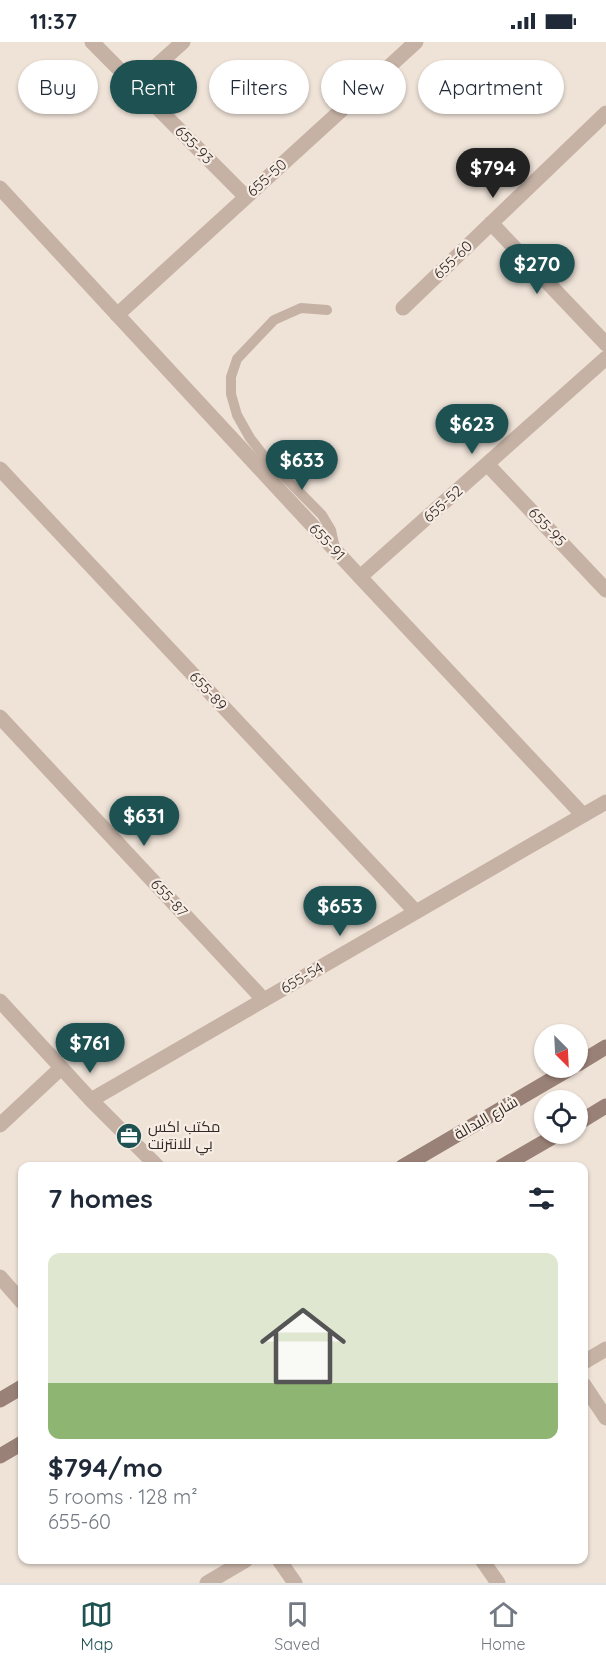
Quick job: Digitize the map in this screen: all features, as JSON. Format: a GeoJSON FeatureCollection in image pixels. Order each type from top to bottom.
{"type":"FeatureCollection","features":[{"type":"Feature","properties":{"kind":"street","name":"655-93"},"geometry":{"type":"LineString","coordinates":[[92,42],[110,60]]}},
{"type":"Feature","properties":{"kind":"street"},"geometry":{"type":"LineString","coordinates":[[163,60],[183,42]]}},
{"type":"Feature","properties":{"kind":"street","name":"655-50"},"geometry":{"type":"LineString","coordinates":[[117,315],[416,42]]}},
{"type":"Feature","properties":{"kind":"street","name":"655-60"},"geometry":{"type":"LineString","coordinates":[[404,308],[606,113]]}},
{"type":"Feature","properties":{"kind":"street","name":"655-93"},"geometry":{"type":"LineString","coordinates":[[163,114],[246,198]]}},
{"type":"Feature","properties":{"kind":"street","name":"655-91"},"geometry":{"type":"LineString","coordinates":[[0,188],[360,578],[583,815]]}},
{"type":"Feature","properties":{"kind":"street"},"geometry":{"type":"LineString","coordinates":[[491,223],[606,344]]}},
{"type":"Feature","properties":{"kind":"street","name":"655-52"},"geometry":{"type":"LineString","coordinates":[[360,578],[606,358]]}},
{"type":"Feature","properties":{"kind":"street","name":"655-95"},"geometry":{"type":"LineString","coordinates":[[487,464],[606,590]]}},
{"type":"Feature","properties":{"kind":"street","name":"655-89"},"geometry":{"type":"LineString","coordinates":[[0,470],[416,912]]}},
{"type":"Feature","properties":{"kind":"street","name":"655-87"},"geometry":{"type":"LineString","coordinates":[[0,717],[264,1000]]}},
{"type":"Feature","properties":{"kind":"street","name":"655-54"},"geometry":{"type":"LineString","coordinates":[[91,1100],[606,802]]}},
{"type":"Feature","properties":{"kind":"street"},"geometry":{"type":"LineString","coordinates":[[0,1001],[91,1100],[153,1162]]}},
{"type":"Feature","properties":{"kind":"street"},"geometry":{"type":"LineString","coordinates":[[588,1058],[606,1047]]}},
{"type":"Feature","properties":{"kind":"street"},"geometry":{"type":"LineString","coordinates":[[0,1125],[61,1068]]}},
{"type":"Feature","properties":{"kind":"street","name":"شارع البدالة"},"geometry":{"type":"LineString","coordinates":[[411,1162],[554,1078]]}},
{"type":"Feature","properties":{"kind":"street"},"geometry":{"type":"LineString","coordinates":[[588,1117],[606,1106]]}},
{"type":"Feature","properties":{"kind":"street"},"geometry":{"type":"LineString","coordinates":[[510,1162],[541,1144]]}},
{"type":"Feature","properties":{"kind":"street"},"geometry":{"type":"LineString","coordinates":[[0,1277],[18,1297]]}},
{"type":"Feature","properties":{"kind":"street"},"geometry":{"type":"LineString","coordinates":[[588,1360],[606,1349]]}},
{"type":"Feature","properties":{"kind":"street"},"geometry":{"type":"LineString","coordinates":[[0,1400],[18,1389]]}},
{"type":"Feature","properties":{"kind":"street"},"geometry":{"type":"LineString","coordinates":[[588,1391],[606,1418]]}},
{"type":"Feature","properties":{"kind":"street"},"geometry":{"type":"LineString","coordinates":[[0,1456],[18,1445]]}},
{"type":"Feature","properties":{"kind":"street"},"geometry":{"type":"LineString","coordinates":[[207,1583],[239,1564]]}},
{"type":"Feature","properties":{"kind":"street"},"geometry":{"type":"LineString","coordinates":[[282,1564],[295,1583]]}},
{"type":"Feature","properties":{"kind":"street"},"geometry":{"type":"LineString","coordinates":[[485,1564],[498,1583]]}},
{"type":"Feature","properties":{"kind":"lane"},"geometry":{"type":"LineString","coordinates":[[327,310],[301,308],[274,320],[237,359],[231,377],[231,394],[237,415],[250,438],[264,456],[322,514],[331,530],[336,552]]}},
{"type":"Feature","properties":{"kind":"place","name":"مكتب اكس بي للانترنت"},"geometry":{"type":"Point","coordinates":[129,1136]}}]}
